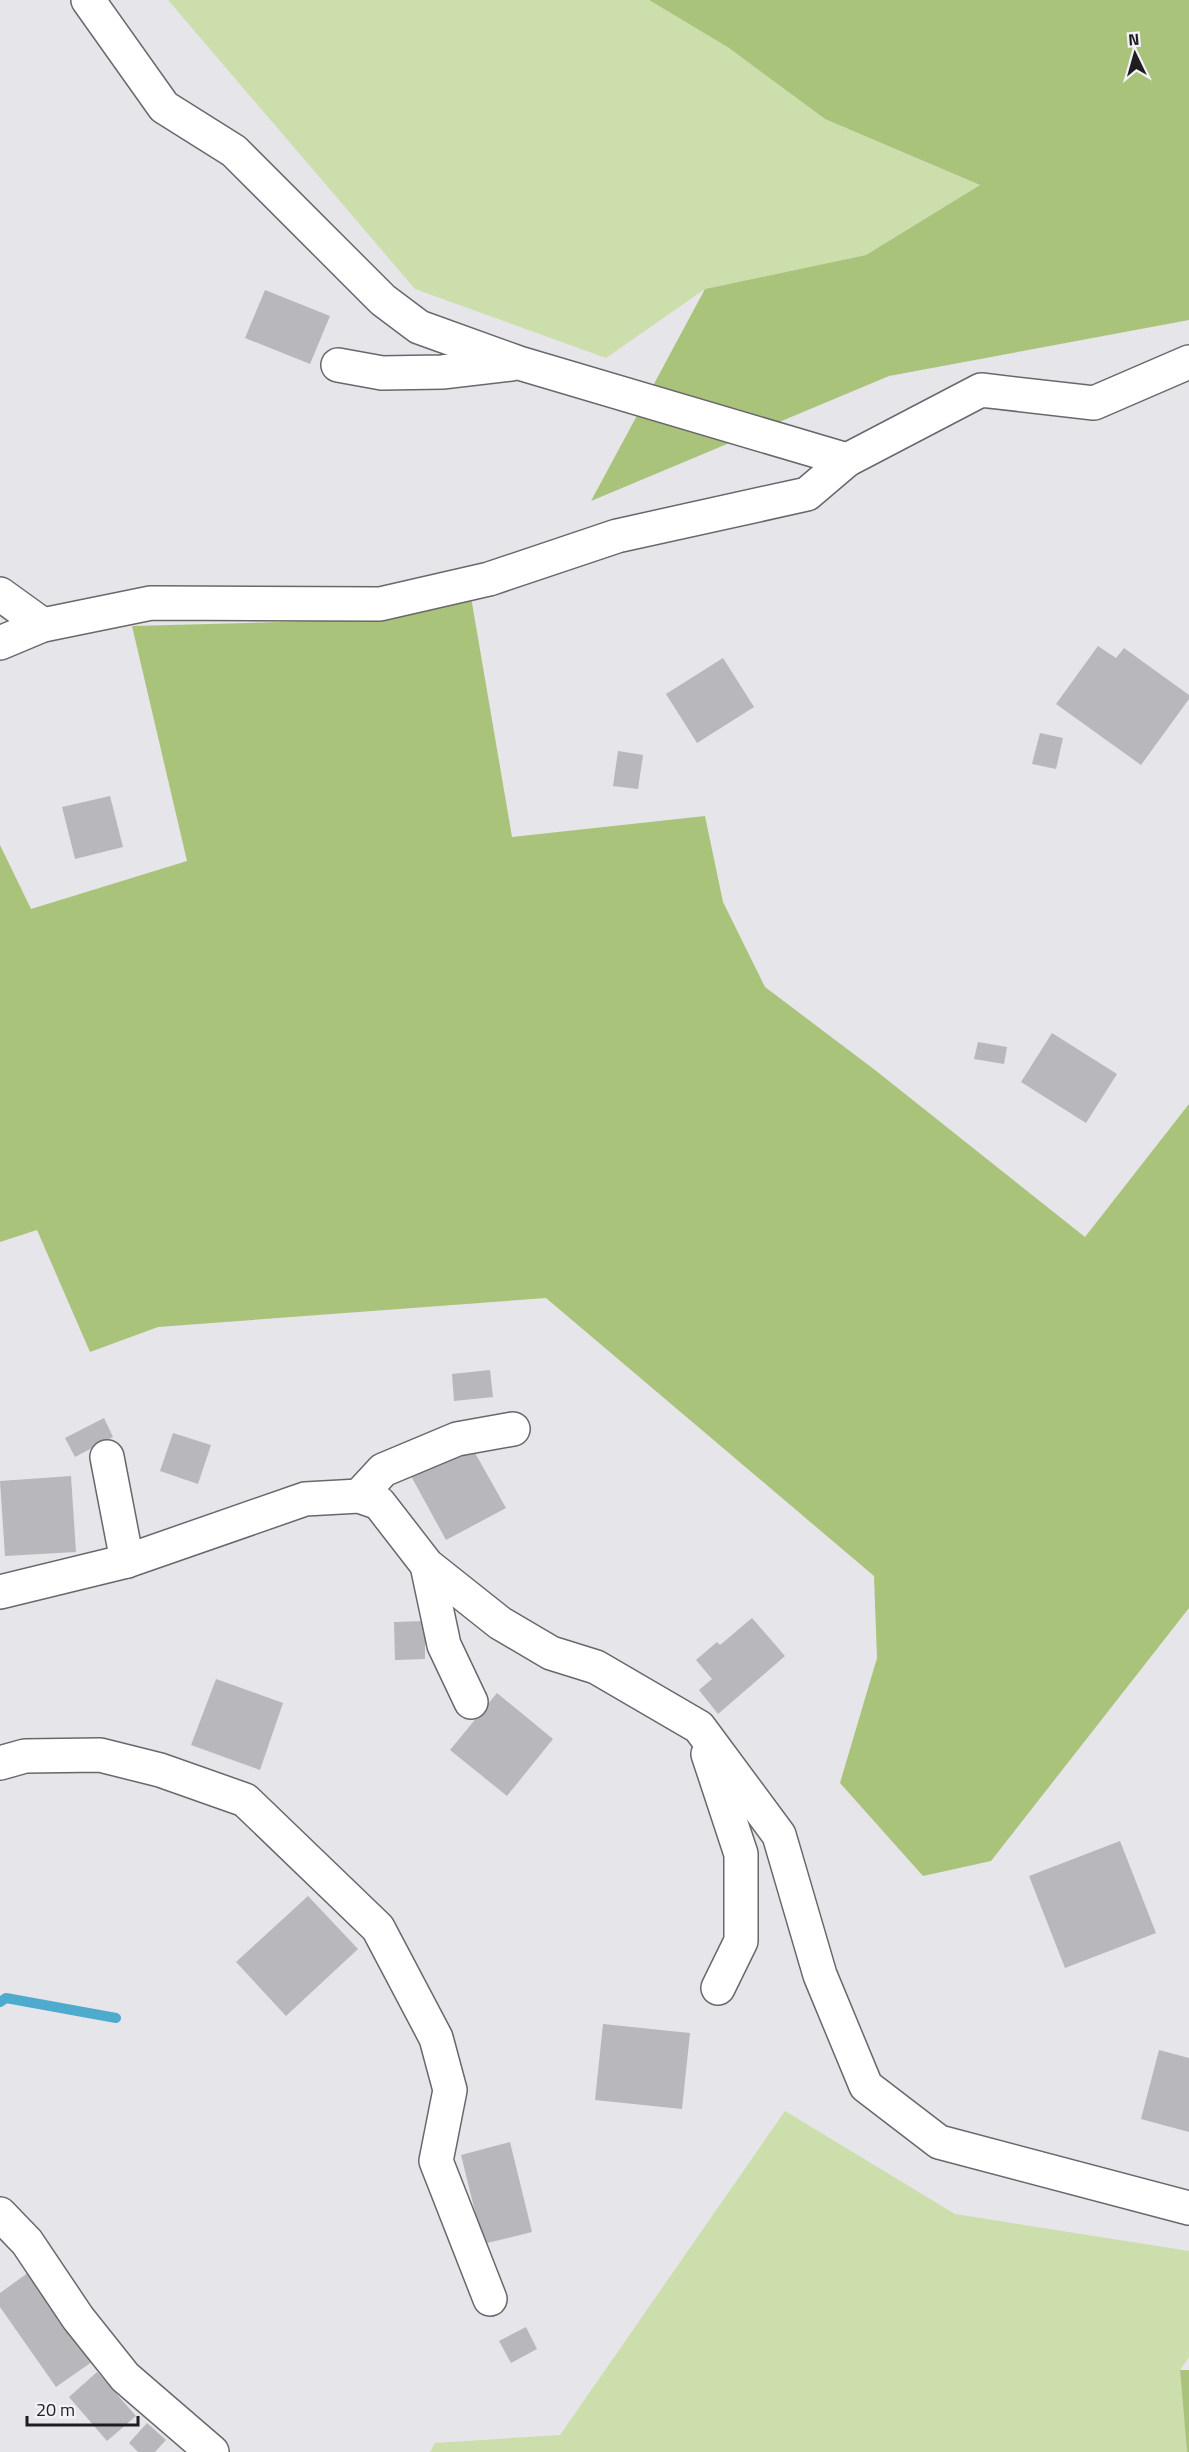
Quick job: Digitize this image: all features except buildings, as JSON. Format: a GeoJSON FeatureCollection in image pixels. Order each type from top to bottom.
{"type":"FeatureCollection","features":[{"type":"Feature","properties":{"kind":"street"},"geometry":{"type":"LineString","coordinates":[[88,0],[164,107],[234,151],[383,300],[419,327],[519,363],[847,460]]}},
{"type":"Feature","properties":{"kind":"street"},"geometry":{"type":"LineString","coordinates":[[0,643],[44,625],[151,603],[380,604],[489,579],[617,536],[807,494],[847,460],[981,390],[1094,404],[1189,362]]}},
{"type":"Feature","properties":{"kind":"street"},"geometry":{"type":"LineString","coordinates":[[338,365],[382,373],[442,372],[519,363]]}},
{"type":"Feature","properties":{"kind":"street"},"geometry":{"type":"LineString","coordinates":[[0,594],[44,625]]}},
{"type":"Feature","properties":{"kind":"street"},"geometry":{"type":"LineString","coordinates":[[359,1496],[383,1470],[457,1439],[513,1429]]}},
{"type":"Feature","properties":{"kind":"street"},"geometry":{"type":"LineString","coordinates":[[106,1457],[127,1561]]}},
{"type":"Feature","properties":{"kind":"street"},"geometry":{"type":"LineString","coordinates":[[0,1592],[127,1561],[305,1499],[359,1496],[380,1503],[427,1565],[500,1623],[551,1653],[596,1667],[699,1727],[779,1835],[820,1975],[866,2086],[939,2142],[1189,2208]]}},
{"type":"Feature","properties":{"kind":"street"},"geometry":{"type":"LineString","coordinates":[[427,1565],[444,1645],[471,1702]]}},
{"type":"Feature","properties":{"kind":"street"},"geometry":{"type":"LineString","coordinates":[[699,1727],[741,1854],[741,1941],[718,1988]]}},
{"type":"Feature","properties":{"kind":"street"},"geometry":{"type":"LineString","coordinates":[[0,1763],[25,1756],[100,1755],[160,1770],[245,1800],[378,1928],[436,2038],[450,2090],[436,2161],[490,2299]]}},
{"type":"Feature","properties":{"kind":"street"},"geometry":{"type":"LineString","coordinates":[[0,2214],[27,2242],[78,2318],[125,2377],[212,2452]]}},
{"type":"Feature","properties":{"kind":"green space"},"geometry":{"type":"Polygon","coordinates":[[[168,0],[649,0],[729,48],[825,119],[980,185],[866,255],[705,289],[606,358],[415,289],[168,0]]]}},
{"type":"Feature","properties":{"kind":"green space"},"geometry":{"type":"Polygon","coordinates":[[[649,0],[1189,0],[1189,320],[889,376],[591,501],[705,289],[866,255],[980,185],[825,119],[729,48],[649,0]]]}},
{"type":"Feature","properties":{"kind":"green space"},"geometry":{"type":"Polygon","coordinates":[[[471,597],[512,837],[705,816],[723,902],[765,987],[875,1070],[1085,1237],[1189,1104],[1189,1608],[991,1861],[923,1876],[840,1783],[877,1658],[874,1576],[546,1298],[158,1327],[90,1352],[37,1230],[0,1242],[0,845],[31,909],[187,861],[132,626],[393,619],[471,597]]]}},
{"type":"Feature","properties":{"kind":"green space"},"geometry":{"type":"Polygon","coordinates":[[[785,2111],[955,2214],[1189,2251],[1189,2357],[1180,2370],[1187,2452],[430,2452],[435,2443],[560,2435],[785,2111]]]}},
{"type":"Feature","properties":{"kind":"green space"},"geometry":{"type":"Polygon","coordinates":[[[1180,2370],[1189,2370],[1189,2452],[1187,2452],[1180,2370]]]}},
{"type":"Feature","properties":{"kind":"waterway"},"geometry":{"type":"LineString","coordinates":[[0,2002],[6,1998],[116,2018]]}}]}
